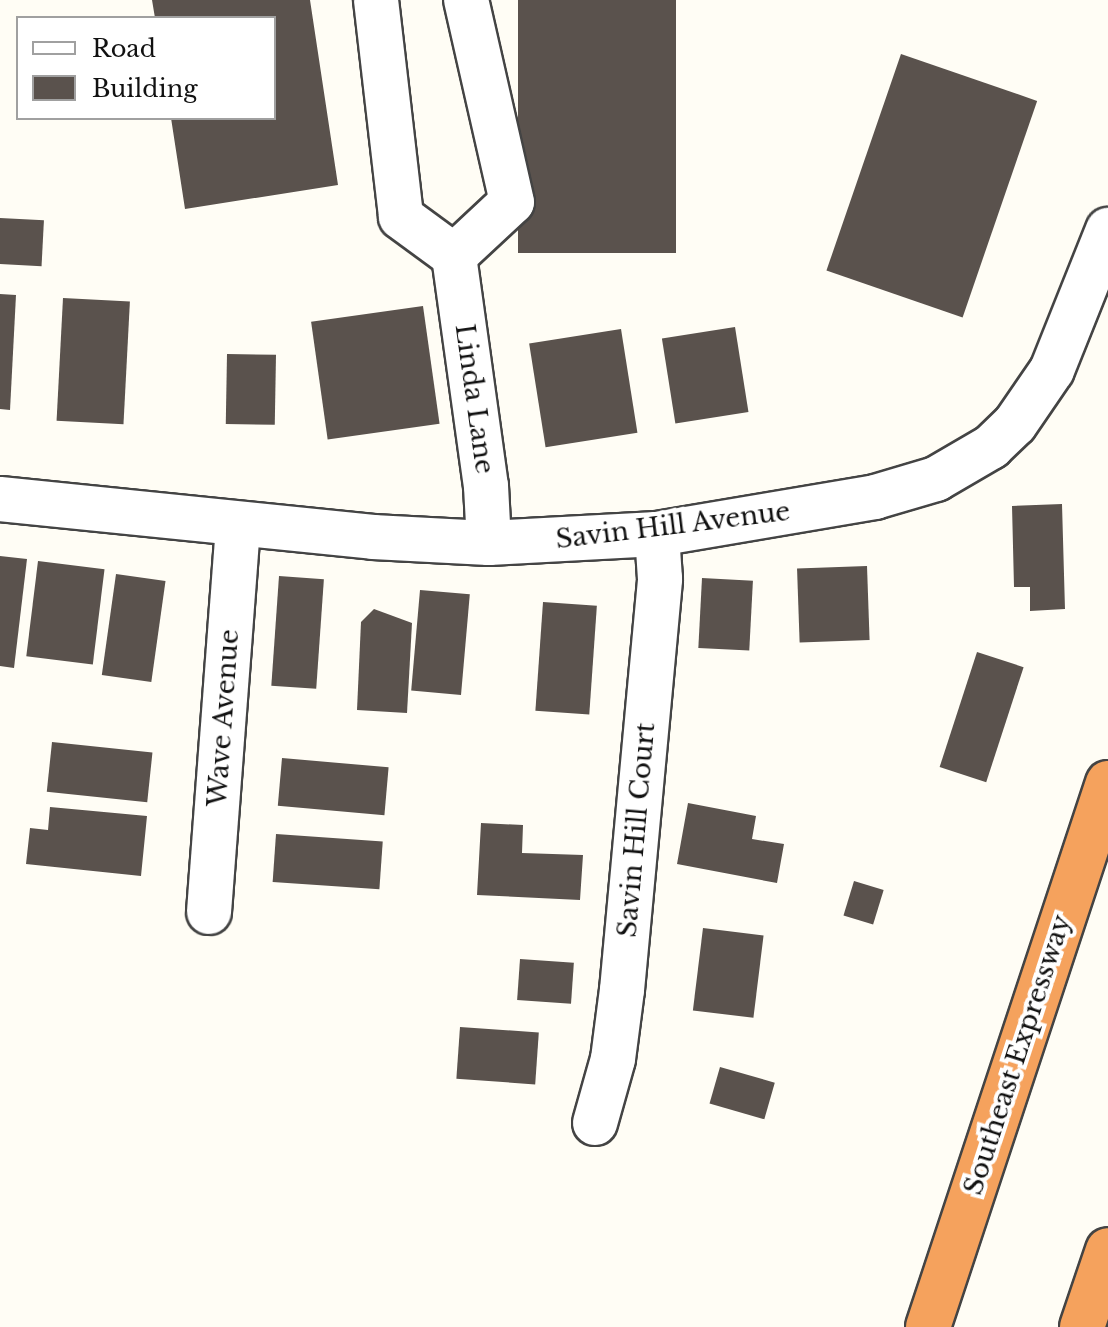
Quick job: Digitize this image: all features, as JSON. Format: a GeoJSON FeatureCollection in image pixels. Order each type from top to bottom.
{"type":"FeatureCollection","features":[{"type":"Feature","properties":{"kind":"highway","name":"Southeast Expressway"},"geometry":{"type":"LineString","coordinates":[[928,1327],[1108,783]]}},
{"type":"Feature","properties":{"kind":"highway"},"geometry":{"type":"LineString","coordinates":[[1082,1327],[1108,1250]]}},
{"type":"Feature","properties":{"kind":"street"},"geometry":{"type":"LineString","coordinates":[[376,0],[401,217],[454,256],[512,202],[466,0]]}},
{"type":"Feature","properties":{"kind":"street","name":"Savin Hill Avenue"},"geometry":{"type":"LineString","coordinates":[[0,499],[238,524],[489,543],[657,534],[830,507],[907,489],[936,479],[991,447],[1015,424],[1052,370],[1108,230]]}},
{"type":"Feature","properties":{"kind":"street","name":"Linda Lane"},"geometry":{"type":"LineString","coordinates":[[454,256],[486,486],[489,543]]}},
{"type":"Feature","properties":{"kind":"street","name":"Wave Avenue"},"geometry":{"type":"LineString","coordinates":[[209,912],[238,524]]}},
{"type":"Feature","properties":{"kind":"street","name":"Savin Hill Court"},"geometry":{"type":"LineString","coordinates":[[595,1123],[613,1059],[622,990],[660,579],[657,534]]}},
{"type":"Feature","properties":{"kind":"building"},"geometry":{"type":"Polygon","coordinates":[[[152,0],[310,0],[338,185],[185,209],[171,120],[276,120],[276,16],[155,16],[152,0]]]}},
{"type":"Feature","properties":{"kind":"building"},"geometry":{"type":"Polygon","coordinates":[[[518,0],[676,0],[676,253],[518,253],[518,0]]]}},
{"type":"Feature","properties":{"kind":"building"},"geometry":{"type":"Polygon","coordinates":[[[901,54],[1037,101],[963,317],[826,271],[901,54]]]}},
{"type":"Feature","properties":{"kind":"building"},"geometry":{"type":"Polygon","coordinates":[[[0,218],[44,220],[42,266],[0,264],[0,218]]]}},
{"type":"Feature","properties":{"kind":"building"},"geometry":{"type":"Polygon","coordinates":[[[0,294],[16,295],[10,410],[0,409],[0,294]]]}},
{"type":"Feature","properties":{"kind":"building"},"geometry":{"type":"Polygon","coordinates":[[[63,298],[130,302],[123,424],[57,421],[63,298]]]}},
{"type":"Feature","properties":{"kind":"building"},"geometry":{"type":"Polygon","coordinates":[[[423,306],[440,424],[328,440],[311,322],[423,306]]]}},
{"type":"Feature","properties":{"kind":"building"},"geometry":{"type":"Polygon","coordinates":[[[735,327],[748,412],[675,424],[662,339],[735,327]]]}},
{"type":"Feature","properties":{"kind":"building"},"geometry":{"type":"Polygon","coordinates":[[[621,329],[637,433],[546,447],[529,344],[621,329]]]}},
{"type":"Feature","properties":{"kind":"building"},"geometry":{"type":"Polygon","coordinates":[[[227,354],[276,355],[275,425],[226,424],[227,354]]]}},
{"type":"Feature","properties":{"kind":"building"},"geometry":{"type":"Polygon","coordinates":[[[1062,504],[1065,609],[1030,611],[1030,587],[1014,587],[1012,506],[1062,504]]]}},
{"type":"Feature","properties":{"kind":"building"},"geometry":{"type":"Polygon","coordinates":[[[0,556],[27,559],[14,668],[0,666],[0,556]]]}},
{"type":"Feature","properties":{"kind":"building"},"geometry":{"type":"Polygon","coordinates":[[[38,561],[105,569],[93,664],[26,656],[38,561]]]}},
{"type":"Feature","properties":{"kind":"building"},"geometry":{"type":"Polygon","coordinates":[[[867,566],[870,640],[800,642],[797,568],[867,566]]]}},
{"type":"Feature","properties":{"kind":"building"},"geometry":{"type":"Polygon","coordinates":[[[116,574],[166,581],[151,682],[102,675],[116,574]]]}},
{"type":"Feature","properties":{"kind":"building"},"geometry":{"type":"Polygon","coordinates":[[[279,576],[324,579],[316,689],[271,686],[279,576]]]}},
{"type":"Feature","properties":{"kind":"building"},"geometry":{"type":"Polygon","coordinates":[[[702,578],[753,581],[749,651],[698,648],[702,578]]]}},
{"type":"Feature","properties":{"kind":"building"},"geometry":{"type":"Polygon","coordinates":[[[420,590],[470,594],[461,695],[411,691],[420,590]]]}},
{"type":"Feature","properties":{"kind":"building"},"geometry":{"type":"Polygon","coordinates":[[[543,602],[597,606],[589,715],[535,711],[543,602]]]}},
{"type":"Feature","properties":{"kind":"building"},"geometry":{"type":"Polygon","coordinates":[[[374,609],[412,623],[407,713],[357,710],[361,622],[374,609]]]}},
{"type":"Feature","properties":{"kind":"building"},"geometry":{"type":"Polygon","coordinates":[[[977,652],[1024,667],[986,782],[940,767],[977,652]]]}},
{"type":"Feature","properties":{"kind":"building"},"geometry":{"type":"Polygon","coordinates":[[[52,742],[152,753],[147,802],[47,792],[52,742]]]}},
{"type":"Feature","properties":{"kind":"building"},"geometry":{"type":"Polygon","coordinates":[[[282,758],[389,767],[384,815],[278,806],[282,758]]]}},
{"type":"Feature","properties":{"kind":"building"},"geometry":{"type":"Polygon","coordinates":[[[688,803],[756,816],[752,839],[784,844],[777,883],[677,864],[688,803]]]}},
{"type":"Feature","properties":{"kind":"building"},"geometry":{"type":"Polygon","coordinates":[[[50,807],[147,816],[141,876],[26,864],[30,828],[48,830],[50,807]]]}},
{"type":"Feature","properties":{"kind":"building"},"geometry":{"type":"Polygon","coordinates":[[[481,823],[523,825],[522,853],[583,855],[580,900],[477,895],[481,823]]]}},
{"type":"Feature","properties":{"kind":"building"},"geometry":{"type":"Polygon","coordinates":[[[276,834],[383,841],[379,889],[273,882],[276,834]]]}},
{"type":"Feature","properties":{"kind":"building"},"geometry":{"type":"Polygon","coordinates":[[[854,881],[884,890],[873,924],[843,915],[854,881]]]}},
{"type":"Feature","properties":{"kind":"building"},"geometry":{"type":"Polygon","coordinates":[[[703,928],[764,935],[753,1018],[693,1010],[703,928]]]}},
{"type":"Feature","properties":{"kind":"building"},"geometry":{"type":"Polygon","coordinates":[[[520,959],[574,963],[571,1004],[517,1000],[520,959]]]}},
{"type":"Feature","properties":{"kind":"building"},"geometry":{"type":"Polygon","coordinates":[[[460,1027],[539,1033],[535,1084],[456,1079],[460,1027]]]}},
{"type":"Feature","properties":{"kind":"building"},"geometry":{"type":"Polygon","coordinates":[[[720,1067],[775,1083],[764,1119],[710,1104],[720,1067]]]}}]}
